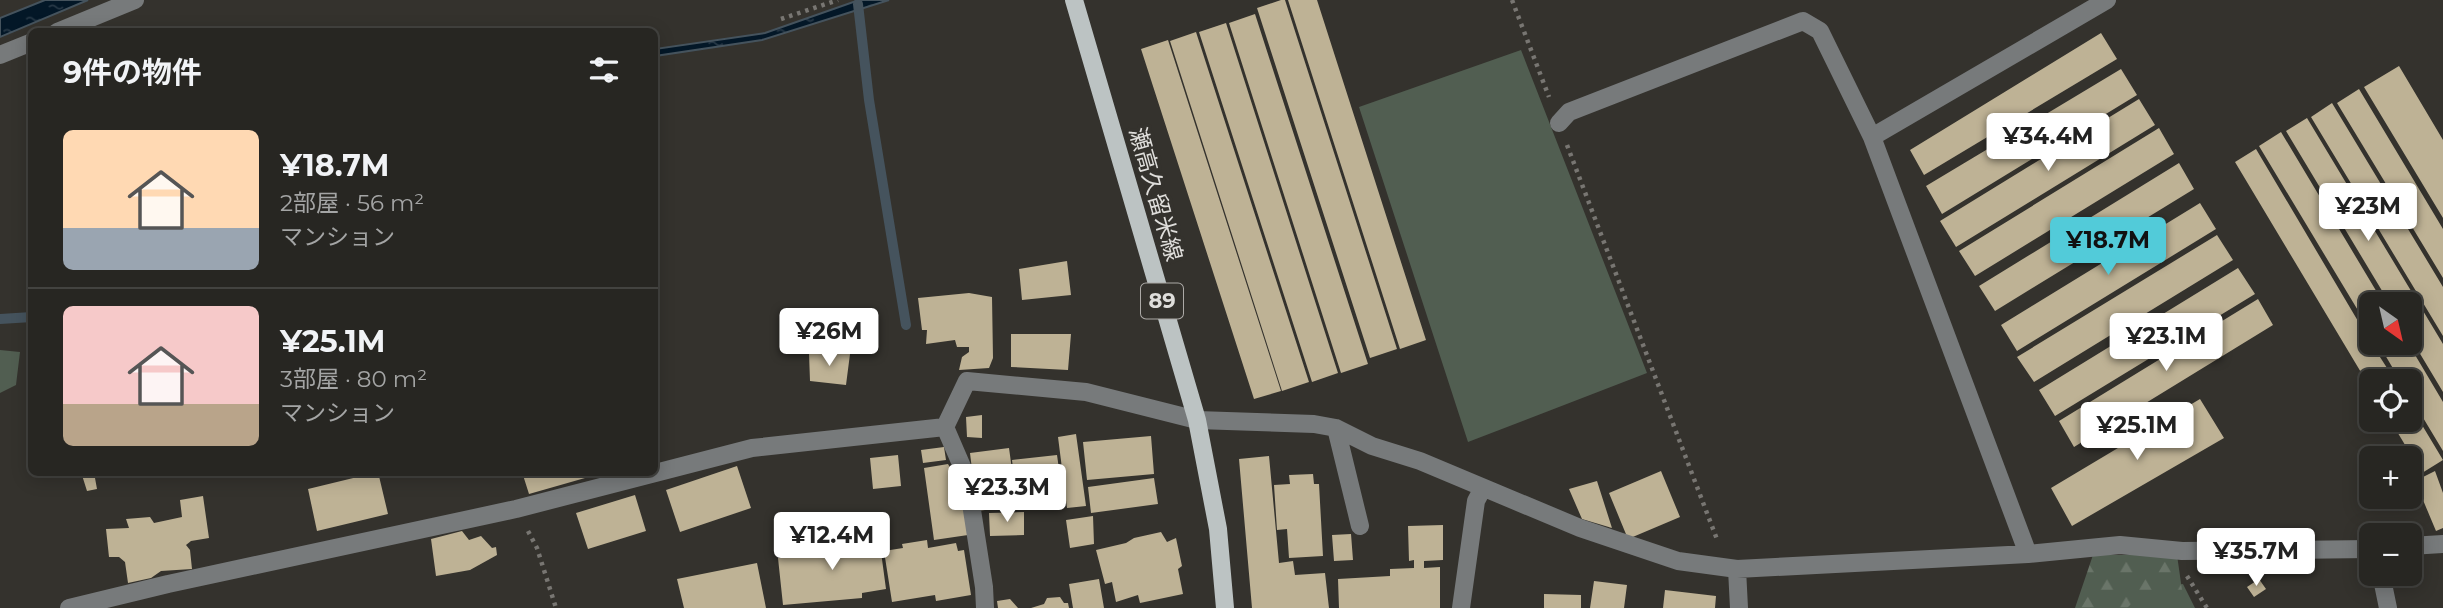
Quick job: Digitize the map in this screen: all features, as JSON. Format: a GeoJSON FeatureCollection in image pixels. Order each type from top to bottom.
{"type":"FeatureCollection","features":[{"type":"Feature","properties":{"kind":"main road","name":"瀬高久留米線"},"geometry":{"type":"LineString","coordinates":[[1074,0],[1197,420],[1218,529],[1225,608]]}},
{"type":"Feature","properties":{"kind":"street"},"geometry":{"type":"LineString","coordinates":[[67,28],[135,0]]}},
{"type":"Feature","properties":{"kind":"street"},"geometry":{"type":"LineString","coordinates":[[1872,137],[2107,0]]}},
{"type":"Feature","properties":{"kind":"street"},"geometry":{"type":"LineString","coordinates":[[1559,123],[1569,112],[1803,20],[1820,31],[1872,137],[2028,554]]}},
{"type":"Feature","properties":{"kind":"street"},"geometry":{"type":"LineString","coordinates":[[0,55],[28,44]]}},
{"type":"Feature","properties":{"kind":"street"},"geometry":{"type":"LineString","coordinates":[[985,608],[967,478],[945,427],[967,381],[1086,392],[1197,420],[1314,424],[1336,428],[1372,446],[1420,461],[1580,528],[1678,561],[1732,568],[2028,554],[2120,545],[2182,551],[2359,550]]}},
{"type":"Feature","properties":{"kind":"street"},"geometry":{"type":"LineString","coordinates":[[658,472],[752,448],[945,427]]}},
{"type":"Feature","properties":{"kind":"street"},"geometry":{"type":"LineString","coordinates":[[1336,428],[1360,526]]}},
{"type":"Feature","properties":{"kind":"street"},"geometry":{"type":"LineString","coordinates":[[69,608],[516,509],[644,476]]}},
{"type":"Feature","properties":{"kind":"street"},"geometry":{"type":"LineString","coordinates":[[1461,608],[1476,501],[1483,488]]}},
{"type":"Feature","properties":{"kind":"street"},"geometry":{"type":"LineString","coordinates":[[2422,546],[2443,544]]}},
{"type":"Feature","properties":{"kind":"street"},"geometry":{"type":"LineString","coordinates":[[1732,568],[1739,608]]}},
{"type":"Feature","properties":{"kind":"street"},"geometry":{"type":"LineString","coordinates":[[2383,586],[2388,608]]}},
{"type":"Feature","properties":{"kind":"path"},"geometry":{"type":"LineString","coordinates":[[781,19],[838,0]]}},
{"type":"Feature","properties":{"kind":"path"},"geometry":{"type":"LineString","coordinates":[[1512,0],[1732,568]]}},
{"type":"Feature","properties":{"kind":"path"},"geometry":{"type":"LineString","coordinates":[[516,509],[537,548],[556,608]]}},
{"type":"Feature","properties":{"kind":"path"},"geometry":{"type":"LineString","coordinates":[[2182,551],[2184,572],[2207,608]]}},
{"type":"Feature","properties":{"kind":"green space"},"geometry":{"type":"Polygon","coordinates":[[[1521,50],[1647,373],[1468,442],[1359,107],[1521,50]]]}},
{"type":"Feature","properties":{"kind":"green space"},"geometry":{"type":"Polygon","coordinates":[[[0,350],[20,352],[16,385],[0,393],[0,350]]]}},
{"type":"Feature","properties":{"kind":"green space"},"geometry":{"type":"Polygon","coordinates":[[[2093,555],[2177,555],[2182,590],[2138,597],[2127,608],[2075,608],[2093,555]]]}},
{"type":"Feature","properties":{"kind":"green space"},"geometry":{"type":"Polygon","coordinates":[[[2183,584],[2195,608],[2117,608],[2140,589],[2183,584]]]}},
{"type":"Feature","properties":{"kind":"water"},"geometry":{"type":"Polygon","coordinates":[[[45,0],[88,0],[0,37],[0,18],[45,0]]]}},
{"type":"Feature","properties":{"kind":"water"},"geometry":{"type":"Polygon","coordinates":[[[859,0],[889,0],[762,40],[658,56],[658,49],[765,33],[859,0]]]}},
{"type":"Feature","properties":{"kind":"building"},"geometry":{"type":"Polygon","coordinates":[[[1285,0],[1397,349],[1370,358],[1257,8],[1285,0]]]}},
{"type":"Feature","properties":{"kind":"building"},"geometry":{"type":"Polygon","coordinates":[[[1288,0],[1317,0],[1426,340],[1400,349],[1288,0]]]}},
{"type":"Feature","properties":{"kind":"building"},"geometry":{"type":"Polygon","coordinates":[[[1255,14],[1368,364],[1341,373],[1229,23],[1255,14]]]}},
{"type":"Feature","properties":{"kind":"building"},"geometry":{"type":"Polygon","coordinates":[[[1226,23],[1338,373],[1312,382],[1199,32],[1226,23]]]}},
{"type":"Feature","properties":{"kind":"building"},"geometry":{"type":"Polygon","coordinates":[[[1196,32],[1309,382],[1282,391],[1170,41],[1196,32]]]}},
{"type":"Feature","properties":{"kind":"building"},"geometry":{"type":"Polygon","coordinates":[[[2101,33],[2117,59],[1924,175],[1910,150],[2101,33]]]}},
{"type":"Feature","properties":{"kind":"building"},"geometry":{"type":"Polygon","coordinates":[[[1168,40],[1281,391],[1254,399],[1141,49],[1168,40]]]}},
{"type":"Feature","properties":{"kind":"building"},"geometry":{"type":"Polygon","coordinates":[[[2399,66],[2443,140],[2443,218],[2364,87],[2399,66]]]}},
{"type":"Feature","properties":{"kind":"building"},"geometry":{"type":"Polygon","coordinates":[[[2121,69],[2137,95],[1942,214],[1926,186],[2121,69]]]}},
{"type":"Feature","properties":{"kind":"building"},"geometry":{"type":"Polygon","coordinates":[[[2359,89],[2443,229],[2443,278],[2337,103],[2359,89]]]}},
{"type":"Feature","properties":{"kind":"building"},"geometry":{"type":"Polygon","coordinates":[[[2139,99],[2155,125],[1956,247],[1940,221],[2139,99]]]}},
{"type":"Feature","properties":{"kind":"building"},"geometry":{"type":"Polygon","coordinates":[[[2332,103],[2443,287],[2443,336],[2422,301],[2422,292],[2416,292],[2311,117],[2332,103]]]}},
{"type":"Feature","properties":{"kind":"building"},"geometry":{"type":"Polygon","coordinates":[[[2307,118],[2412,292],[2383,292],[2286,131],[2307,118]]]}},
{"type":"Feature","properties":{"kind":"building"},"geometry":{"type":"Polygon","coordinates":[[[2159,128],[2174,154],[1975,276],[1959,251],[2159,128]]]}},
{"type":"Feature","properties":{"kind":"building"},"geometry":{"type":"Polygon","coordinates":[[[2281,132],[2377,292],[2359,292],[2359,312],[2259,146],[2281,132]]]}},
{"type":"Feature","properties":{"kind":"building"},"geometry":{"type":"Polygon","coordinates":[[[2256,149],[2359,323],[2359,355],[2379,355],[2388,369],[2359,369],[2235,162],[2256,149]]]}},
{"type":"Feature","properties":{"kind":"building"},"geometry":{"type":"Polygon","coordinates":[[[2179,163],[2194,189],[1995,311],[1979,286],[2179,163]]]}},
{"type":"Feature","properties":{"kind":"building"},"geometry":{"type":"Polygon","coordinates":[[[2200,203],[2216,229],[2017,351],[2001,325],[2200,203]]]}},
{"type":"Feature","properties":{"kind":"building"},"geometry":{"type":"Polygon","coordinates":[[[2217,235],[2233,260],[2034,382],[2017,357],[2217,235]]]}},
{"type":"Feature","properties":{"kind":"building"},"geometry":{"type":"Polygon","coordinates":[[[1067,261],[1071,295],[1022,300],[1019,269],[1067,261]]]}},
{"type":"Feature","properties":{"kind":"building"},"geometry":{"type":"Polygon","coordinates":[[[2238,268],[2255,294],[2055,416],[2039,390],[2238,268]]]}},
{"type":"Feature","properties":{"kind":"building"},"geometry":{"type":"Polygon","coordinates":[[[969,293],[992,297],[993,358],[989,368],[959,370],[962,357],[969,352],[969,347],[957,347],[955,340],[926,344],[927,330],[922,330],[918,298],[969,293]]]}},
{"type":"Feature","properties":{"kind":"building"},"geometry":{"type":"Polygon","coordinates":[[[2258,299],[2273,325],[2074,447],[2059,421],[2258,299]]]}},
{"type":"Feature","properties":{"kind":"building"},"geometry":{"type":"Polygon","coordinates":[[[2422,309],[2443,344],[2443,392],[2421,355],[2422,309]]]}},
{"type":"Feature","properties":{"kind":"building"},"geometry":{"type":"Polygon","coordinates":[[[1011,334],[1071,334],[1068,370],[1011,367],[1011,334]]]}},
{"type":"Feature","properties":{"kind":"building"},"geometry":{"type":"Polygon","coordinates":[[[809,353],[850,354],[846,385],[810,381],[809,353]]]}},
{"type":"Feature","properties":{"kind":"building"},"geometry":{"type":"Polygon","coordinates":[[[2385,355],[2415,355],[2443,402],[2443,451],[2422,416],[2422,369],[2393,369],[2385,355]]]}},
{"type":"Feature","properties":{"kind":"building"},"geometry":{"type":"Polygon","coordinates":[[[2200,399],[2224,438],[2072,526],[2051,488],[2200,399]]]}},
{"type":"Feature","properties":{"kind":"building"},"geometry":{"type":"Polygon","coordinates":[[[982,415],[982,438],[967,437],[966,417],[982,415]]]}},
{"type":"Feature","properties":{"kind":"building"},"geometry":{"type":"Polygon","coordinates":[[[2422,425],[2443,460],[2422,473],[2422,446],[2406,446],[2397,432],[2422,432],[2422,425]]]}},
{"type":"Feature","properties":{"kind":"building"},"geometry":{"type":"Polygon","coordinates":[[[1076,434],[1086,506],[1067,508],[1058,437],[1076,434]]]}},
{"type":"Feature","properties":{"kind":"building"},"geometry":{"type":"Polygon","coordinates":[[[1151,436],[1154,474],[1087,480],[1083,442],[1151,436]]]}},
{"type":"Feature","properties":{"kind":"building"},"geometry":{"type":"Polygon","coordinates":[[[944,447],[946,460],[923,463],[921,450],[944,447]]]}},
{"type":"Feature","properties":{"kind":"building"},"geometry":{"type":"Polygon","coordinates":[[[1009,448],[1017,506],[977,511],[970,453],[1009,448]]]}},
{"type":"Feature","properties":{"kind":"building"},"geometry":{"type":"Polygon","coordinates":[[[898,455],[901,486],[873,489],[870,458],[898,455]]]}},
{"type":"Feature","properties":{"kind":"building"},"geometry":{"type":"Polygon","coordinates":[[[1057,455],[1064,504],[1018,510],[1012,460],[1057,455]]]}},
{"type":"Feature","properties":{"kind":"building"},"geometry":{"type":"Polygon","coordinates":[[[1269,456],[1279,563],[1293,561],[1295,575],[1325,573],[1329,608],[1252,608],[1239,459],[1269,456]]]}},
{"type":"Feature","properties":{"kind":"building"},"geometry":{"type":"Polygon","coordinates":[[[948,464],[962,488],[968,535],[934,540],[924,468],[948,464]]]}},
{"type":"Feature","properties":{"kind":"building"},"geometry":{"type":"Polygon","coordinates":[[[737,466],[751,508],[680,532],[666,490],[737,466]]]}},
{"type":"Feature","properties":{"kind":"building"},"geometry":{"type":"Polygon","coordinates":[[[1661,471],[1680,517],[1628,539],[1609,493],[1661,471]]]}},
{"type":"Feature","properties":{"kind":"building"},"geometry":{"type":"Polygon","coordinates":[[[2435,471],[2443,493],[2443,528],[2436,531],[2422,498],[2422,478],[2435,471]]]}},
{"type":"Feature","properties":{"kind":"building"},"geometry":{"type":"Polygon","coordinates":[[[1313,474],[1314,484],[1319,484],[1323,556],[1289,558],[1287,529],[1277,530],[1274,485],[1290,484],[1289,475],[1313,474]]]}},
{"type":"Feature","properties":{"kind":"building"},"geometry":{"type":"Polygon","coordinates":[[[82,476],[106,476],[95,478],[97,489],[87,491],[82,476]]]}},
{"type":"Feature","properties":{"kind":"building"},"geometry":{"type":"Polygon","coordinates":[[[362,476],[379,476],[388,514],[317,531],[308,489],[362,476]]]}},
{"type":"Feature","properties":{"kind":"building"},"geometry":{"type":"Polygon","coordinates":[[[523,476],[592,476],[529,494],[523,476]]]}},
{"type":"Feature","properties":{"kind":"building"},"geometry":{"type":"Polygon","coordinates":[[[1154,478],[1158,504],[1091,513],[1088,487],[1154,478]]]}},
{"type":"Feature","properties":{"kind":"building"},"geometry":{"type":"Polygon","coordinates":[[[1597,481],[1612,528],[1582,519],[1569,489],[1597,481]]]}},
{"type":"Feature","properties":{"kind":"building"},"geometry":{"type":"Polygon","coordinates":[[[635,495],[646,531],[588,549],[576,513],[635,495]]]}},
{"type":"Feature","properties":{"kind":"building"},"geometry":{"type":"Polygon","coordinates":[[[203,496],[209,538],[191,541],[186,545],[190,550],[192,569],[161,571],[151,578],[128,583],[125,562],[119,557],[109,557],[106,529],[129,528],[126,519],[150,517],[154,523],[182,517],[180,500],[203,496]]]}},
{"type":"Feature","properties":{"kind":"building"},"geometry":{"type":"Polygon","coordinates":[[[1024,512],[1024,535],[990,536],[989,513],[1024,512]]]}},
{"type":"Feature","properties":{"kind":"building"},"geometry":{"type":"Polygon","coordinates":[[[1093,516],[1094,544],[1070,548],[1066,520],[1093,516]]]}},
{"type":"Feature","properties":{"kind":"building"},"geometry":{"type":"Polygon","coordinates":[[[1443,525],[1443,560],[1424,561],[1424,568],[1440,567],[1440,608],[1339,608],[1338,579],[1390,576],[1390,569],[1414,568],[1414,560],[1409,561],[1408,526],[1443,525]]]}},
{"type":"Feature","properties":{"kind":"building"},"geometry":{"type":"Polygon","coordinates":[[[462,531],[469,540],[481,536],[492,548],[496,547],[497,555],[470,570],[436,576],[431,539],[462,531]]]}},
{"type":"Feature","properties":{"kind":"building"},"geometry":{"type":"Polygon","coordinates":[[[1161,532],[1167,542],[1176,538],[1182,566],[1178,569],[1183,594],[1140,603],[1138,595],[1116,602],[1112,582],[1105,584],[1096,550],[1161,532]]]}},
{"type":"Feature","properties":{"kind":"building"},"geometry":{"type":"Polygon","coordinates":[[[1351,534],[1353,560],[1334,561],[1332,535],[1351,534]]]}},
{"type":"Feature","properties":{"kind":"building"},"geometry":{"type":"Polygon","coordinates":[[[879,537],[886,589],[862,593],[862,598],[783,605],[778,558],[785,558],[784,551],[806,549],[810,545],[879,537]]]}},
{"type":"Feature","properties":{"kind":"building"},"geometry":{"type":"Polygon","coordinates":[[[927,540],[928,548],[956,543],[958,551],[964,550],[971,595],[936,601],[935,595],[892,602],[884,551],[903,548],[902,544],[927,540]]]}},
{"type":"Feature","properties":{"kind":"building"},"geometry":{"type":"Polygon","coordinates":[[[757,563],[766,608],[684,608],[677,579],[757,563]]]}},
{"type":"Feature","properties":{"kind":"building"},"geometry":{"type":"Polygon","coordinates":[[[1099,579],[1104,608],[1073,608],[1069,584],[1099,579]]]}},
{"type":"Feature","properties":{"kind":"building"},"geometry":{"type":"Polygon","coordinates":[[[2259,579],[2266,589],[2254,597],[2247,587],[2259,579]]]}},
{"type":"Feature","properties":{"kind":"building"},"geometry":{"type":"Polygon","coordinates":[[[1594,581],[1627,585],[1624,608],[1590,608],[1594,581]]]}},
{"type":"Feature","properties":{"kind":"building"},"geometry":{"type":"Polygon","coordinates":[[[1665,590],[1716,596],[1715,608],[1663,608],[1665,590]]]}},
{"type":"Feature","properties":{"kind":"building"},"geometry":{"type":"Polygon","coordinates":[[[1544,594],[1581,595],[1581,608],[1544,608],[1544,594]]]}},
{"type":"Feature","properties":{"kind":"building"},"geometry":{"type":"Polygon","coordinates":[[[1060,597],[1064,603],[1068,603],[1069,608],[1031,608],[1044,604],[1047,598],[1060,597]]]}},
{"type":"Feature","properties":{"kind":"building"},"geometry":{"type":"Polygon","coordinates":[[[1010,599],[1018,608],[998,608],[997,601],[1010,599]]]}},
{"type":"Feature","properties":{"kind":"waterway"},"geometry":{"type":"LineString","coordinates":[[858,4],[869,100],[906,325]]}},
{"type":"Feature","properties":{"kind":"waterway"},"geometry":{"type":"LineString","coordinates":[[0,319],[28,317]]}}]}
